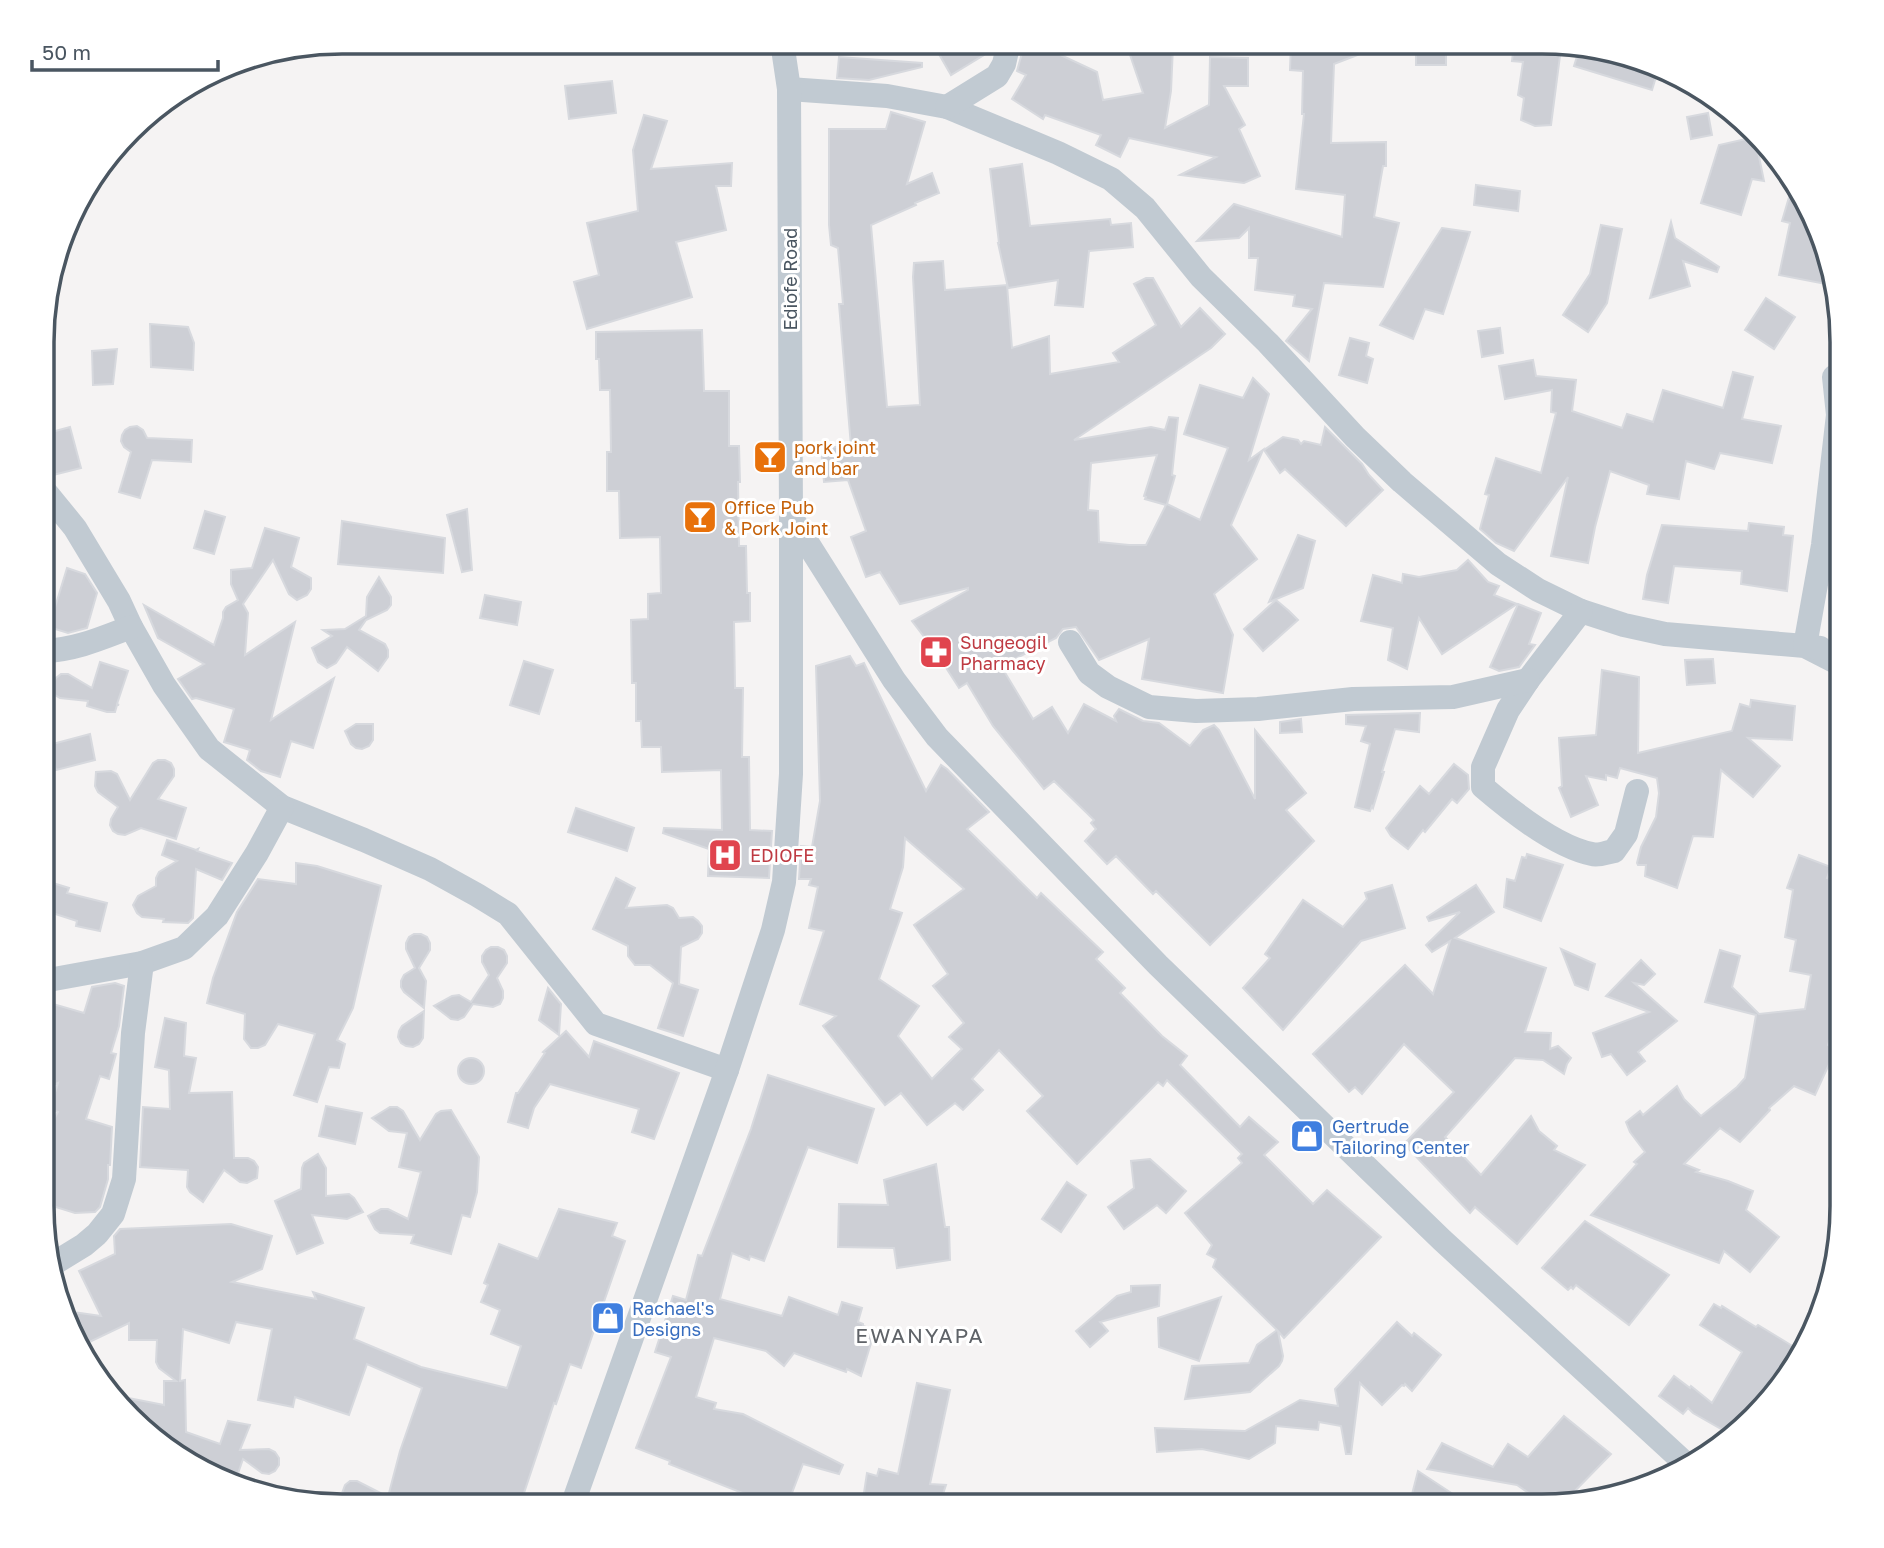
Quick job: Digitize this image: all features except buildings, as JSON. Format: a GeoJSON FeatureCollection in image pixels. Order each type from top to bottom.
{"type":"FeatureCollection","features":[{"type":"Feature","properties":{"kind":"street","name":"Ediofe Road"},"geometry":{"type":"LineString","coordinates":[[576,1494],[727,1070],[773,930],[784,882],[791,774],[792,517],[789,89],[784,54]]}},
{"type":"Feature","properties":{"kind":"street"},"geometry":{"type":"LineString","coordinates":[[947,107],[997,76],[1006,54]]}},
{"type":"Feature","properties":{"kind":"street"},"geometry":{"type":"LineString","coordinates":[[789,89],[887,96],[947,107],[1058,153],[1111,179],[1145,208],[1201,277],[1268,343],[1355,437],[1402,482],[1498,564],[1538,590],[1581,611],[1624,625],[1665,634],[1830,649]]}},
{"type":"Feature","properties":{"kind":"street"},"geometry":{"type":"LineString","coordinates":[[1805,646],[1823,545],[1830,484]]}},
{"type":"Feature","properties":{"kind":"street"},"geometry":{"type":"LineString","coordinates":[[54,502],[75,528],[119,601],[164,685],[209,748],[282,807],[430,869],[508,914],[596,1024],[727,1070]]}},
{"type":"Feature","properties":{"kind":"street"},"geometry":{"type":"LineString","coordinates":[[792,517],[894,680],[937,737],[1158,965],[1442,1240],[1680,1458]]}},
{"type":"Feature","properties":{"kind":"street"},"geometry":{"type":"LineString","coordinates":[[1581,611],[1508,710],[1483,767],[1483,786],[1502,803],[1558,841],[1595,855],[1614,851],[1626,834],[1637,791]]}},
{"type":"Feature","properties":{"kind":"street"},"geometry":{"type":"LineString","coordinates":[[54,650],[86,645],[131,627]]}},
{"type":"Feature","properties":{"kind":"street"},"geometry":{"type":"LineString","coordinates":[[1070,642],[1090,673],[1108,687],[1149,707],[1196,711],[1258,709],[1353,699],[1453,697],[1528,680]]}},
{"type":"Feature","properties":{"kind":"street"},"geometry":{"type":"LineString","coordinates":[[1805,646],[1830,659]]}},
{"type":"Feature","properties":{"kind":"street"},"geometry":{"type":"LineString","coordinates":[[54,979],[142,963],[184,948],[217,916],[282,807]]}},
{"type":"Feature","properties":{"kind":"street"},"geometry":{"type":"LineString","coordinates":[[60,1260],[97,1234],[113,1214],[124,1179],[133,1033],[142,963]]}},
{"type":"Feature","properties":{"kind":"place","name":"pork joint and bar"},"geometry":{"type":"Point","coordinates":[770,457]}},
{"type":"Feature","properties":{"kind":"place","name":"Office Pub & Pork Joint"},"geometry":{"type":"Point","coordinates":[700,517]}},
{"type":"Feature","properties":{"kind":"place","name":"Sungeogil Pharmacy"},"geometry":{"type":"Point","coordinates":[936,652]}},
{"type":"Feature","properties":{"kind":"place","name":"EDIOFE"},"geometry":{"type":"Point","coordinates":[725,855]}},
{"type":"Feature","properties":{"kind":"place","name":"Gertrude Tailoring Center"},"geometry":{"type":"Point","coordinates":[1307,1136]}},
{"type":"Feature","properties":{"kind":"place","name":"Rachael's Designs"},"geometry":{"type":"Point","coordinates":[608,1318]}},
{"type":"Feature","properties":{"kind":"district","name":"EWANYAPA"},"geometry":{"type":"Point","coordinates":[920,1335]}}]}
